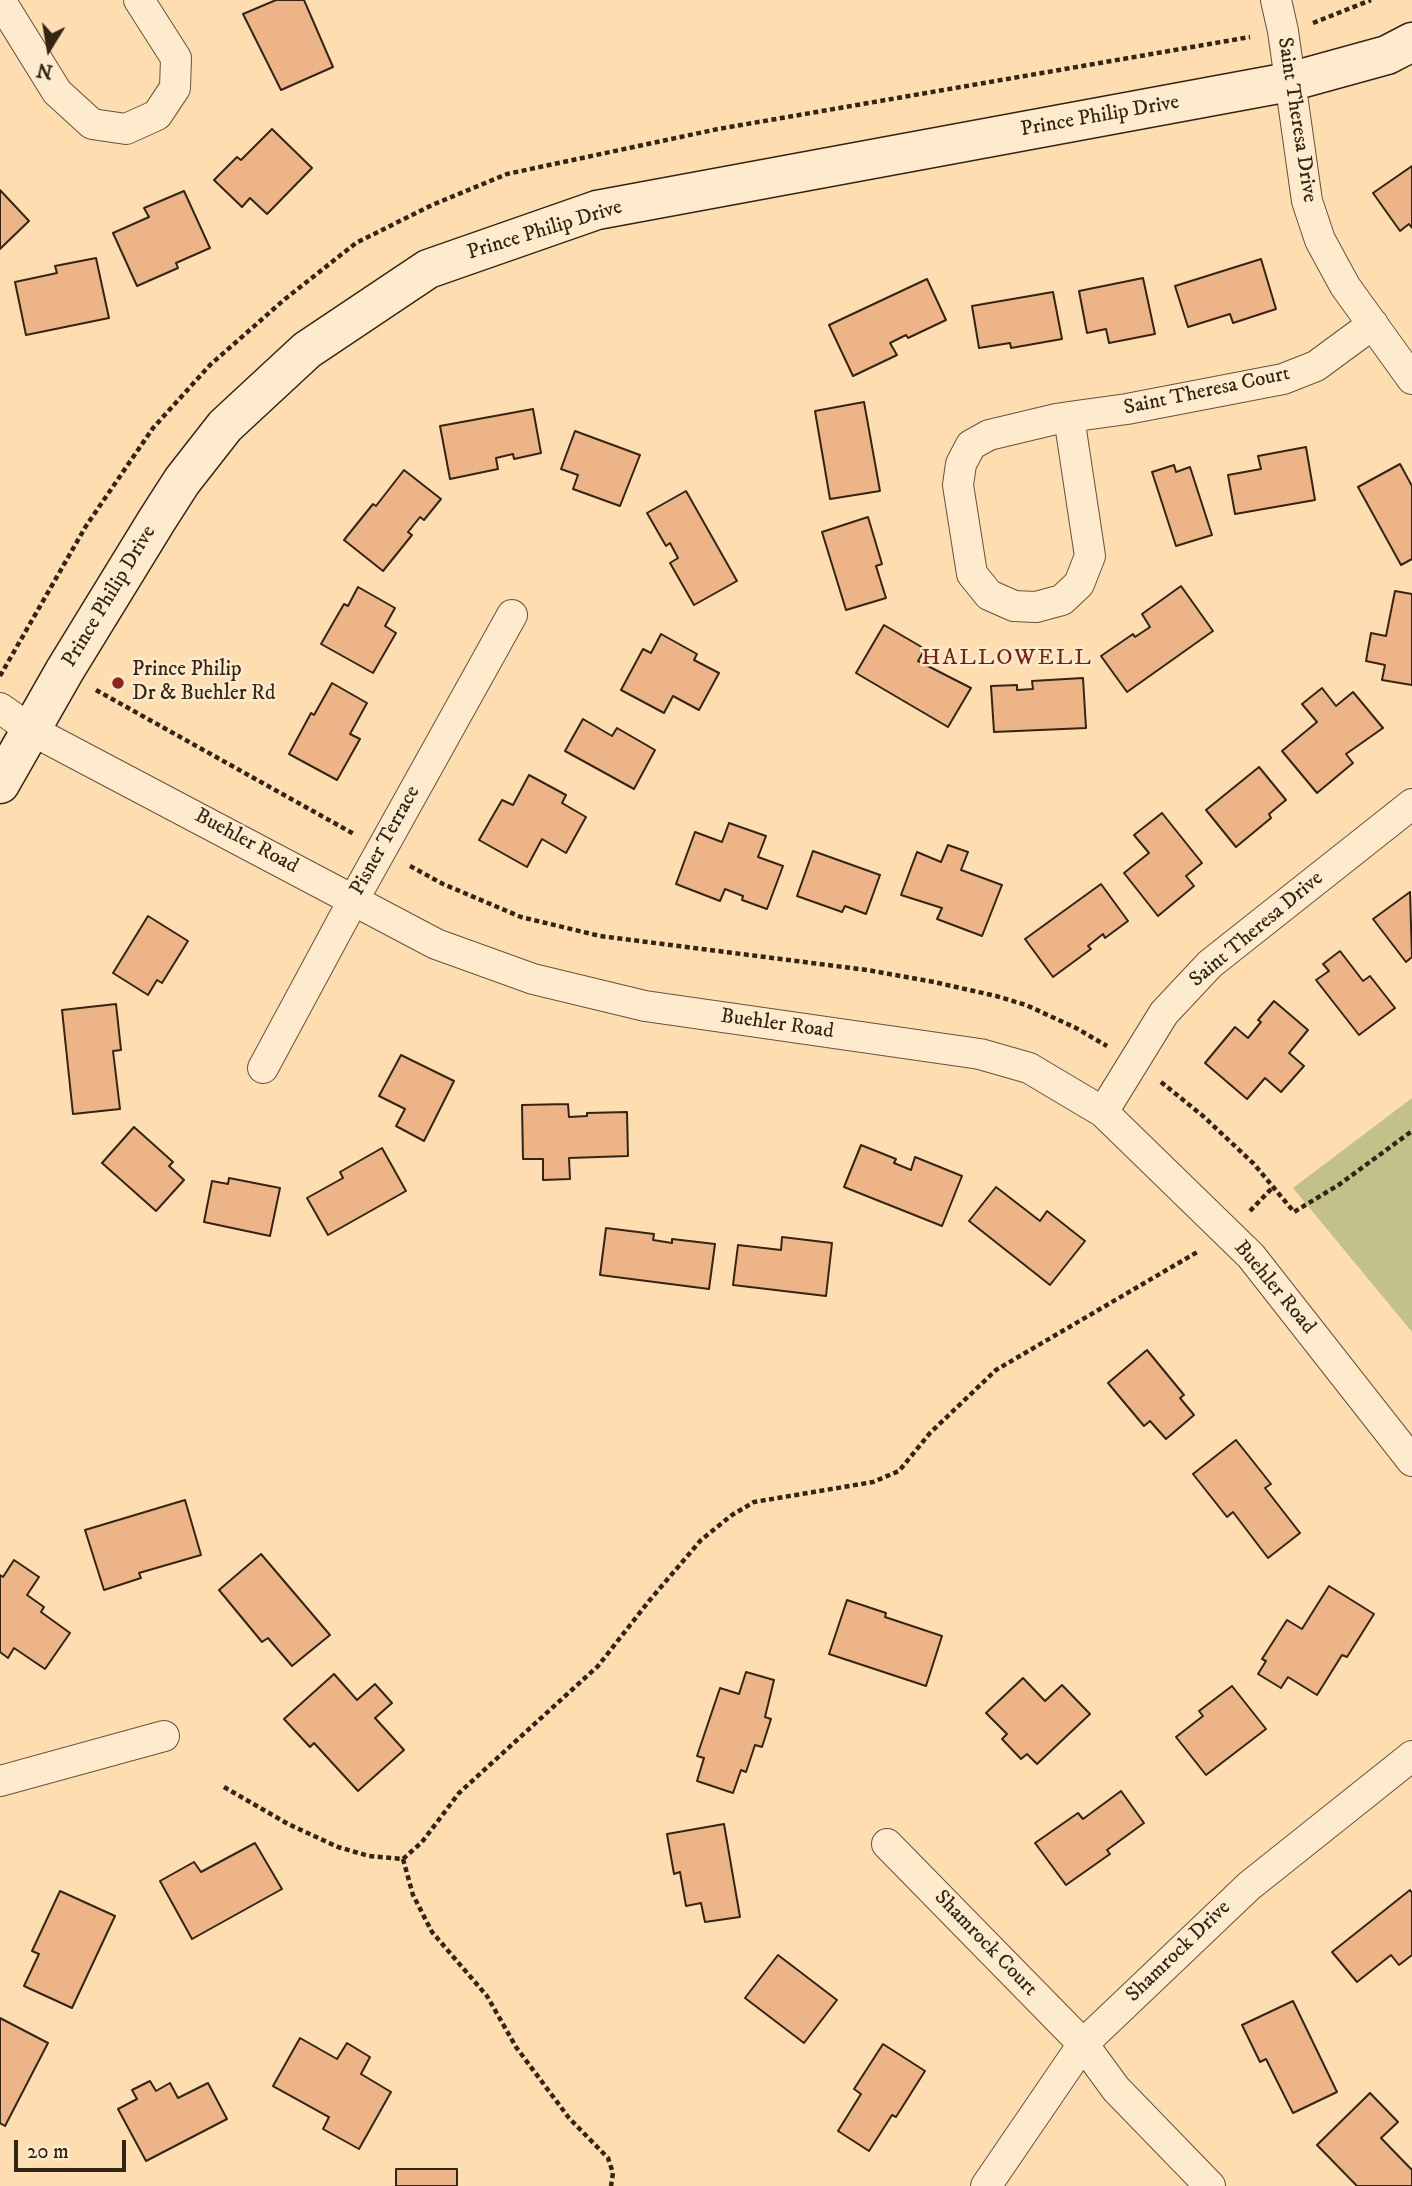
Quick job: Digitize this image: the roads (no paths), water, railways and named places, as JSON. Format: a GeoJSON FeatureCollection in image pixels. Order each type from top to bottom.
{"type":"FeatureCollection","features":[{"type":"Feature","properties":{"kind":"street"},"geometry":{"type":"LineString","coordinates":[[0,1],[57,92],[92,124],[126,129],[157,115],[175,88],[176,58],[139,0]]}},
{"type":"Feature","properties":{"kind":"street","name":"Saint Theresa Drive"},"geometry":{"type":"LineString","coordinates":[[1276,0],[1283,31],[1307,201],[1320,240],[1345,286],[1412,379]]}},
{"type":"Feature","properties":{"kind":"street","name":"Prince Philip Drive"},"geometry":{"type":"LineString","coordinates":[[0,785],[65,670],[182,481],[225,426],[307,351],[428,269],[597,210],[1289,82],[1387,55],[1412,42]]}},
{"type":"Feature","properties":{"kind":"street","name":"Saint Theresa Court"},"geometry":{"type":"LineString","coordinates":[[1069,417],[1090,556],[1079,584],[1062,600],[1036,607],[1014,606],[989,594],[972,574],[958,485],[961,464],[971,445],[989,435],[1069,417],[1127,409],[1283,379],[1316,366],[1373,324]]}},
{"type":"Feature","properties":{"kind":"street","name":"Pisner Terrace"},"geometry":{"type":"LineString","coordinates":[[263,1068],[512,615]]}},
{"type":"Feature","properties":{"kind":"street","name":"Buehler Road"},"geometry":{"type":"LineString","coordinates":[[0,708],[31,730],[436,944],[533,979],[645,1006],[980,1054],[1029,1068],[1103,1112],[1251,1256],[1412,1461]]}},
{"type":"Feature","properties":{"kind":"street","name":"Saint Theresa Drive"},"geometry":{"type":"LineString","coordinates":[[1103,1112],[1164,1013],[1210,964],[1412,804]]}},
{"type":"Feature","properties":{"kind":"street"},"geometry":{"type":"LineString","coordinates":[[0,1781],[164,1736]]}},
{"type":"Feature","properties":{"kind":"street","name":"Shamrock Drive"},"geometry":{"type":"LineString","coordinates":[[986,2186],[1083,2044],[1249,1886],[1412,1756]]}},
{"type":"Feature","properties":{"kind":"street","name":"Shamrock Court"},"geometry":{"type":"LineString","coordinates":[[887,1844],[1083,2044],[1116,2089],[1210,2186]]}},
{"type":"Feature","properties":{"kind":"place","name":"Prince Philip Dr & Buehler Rd"},"geometry":{"type":"Point","coordinates":[118,683]}},
{"type":"Feature","properties":{"kind":"district","name":"HALLOWELL"},"geometry":{"type":"Point","coordinates":[1007,659]}}]}
